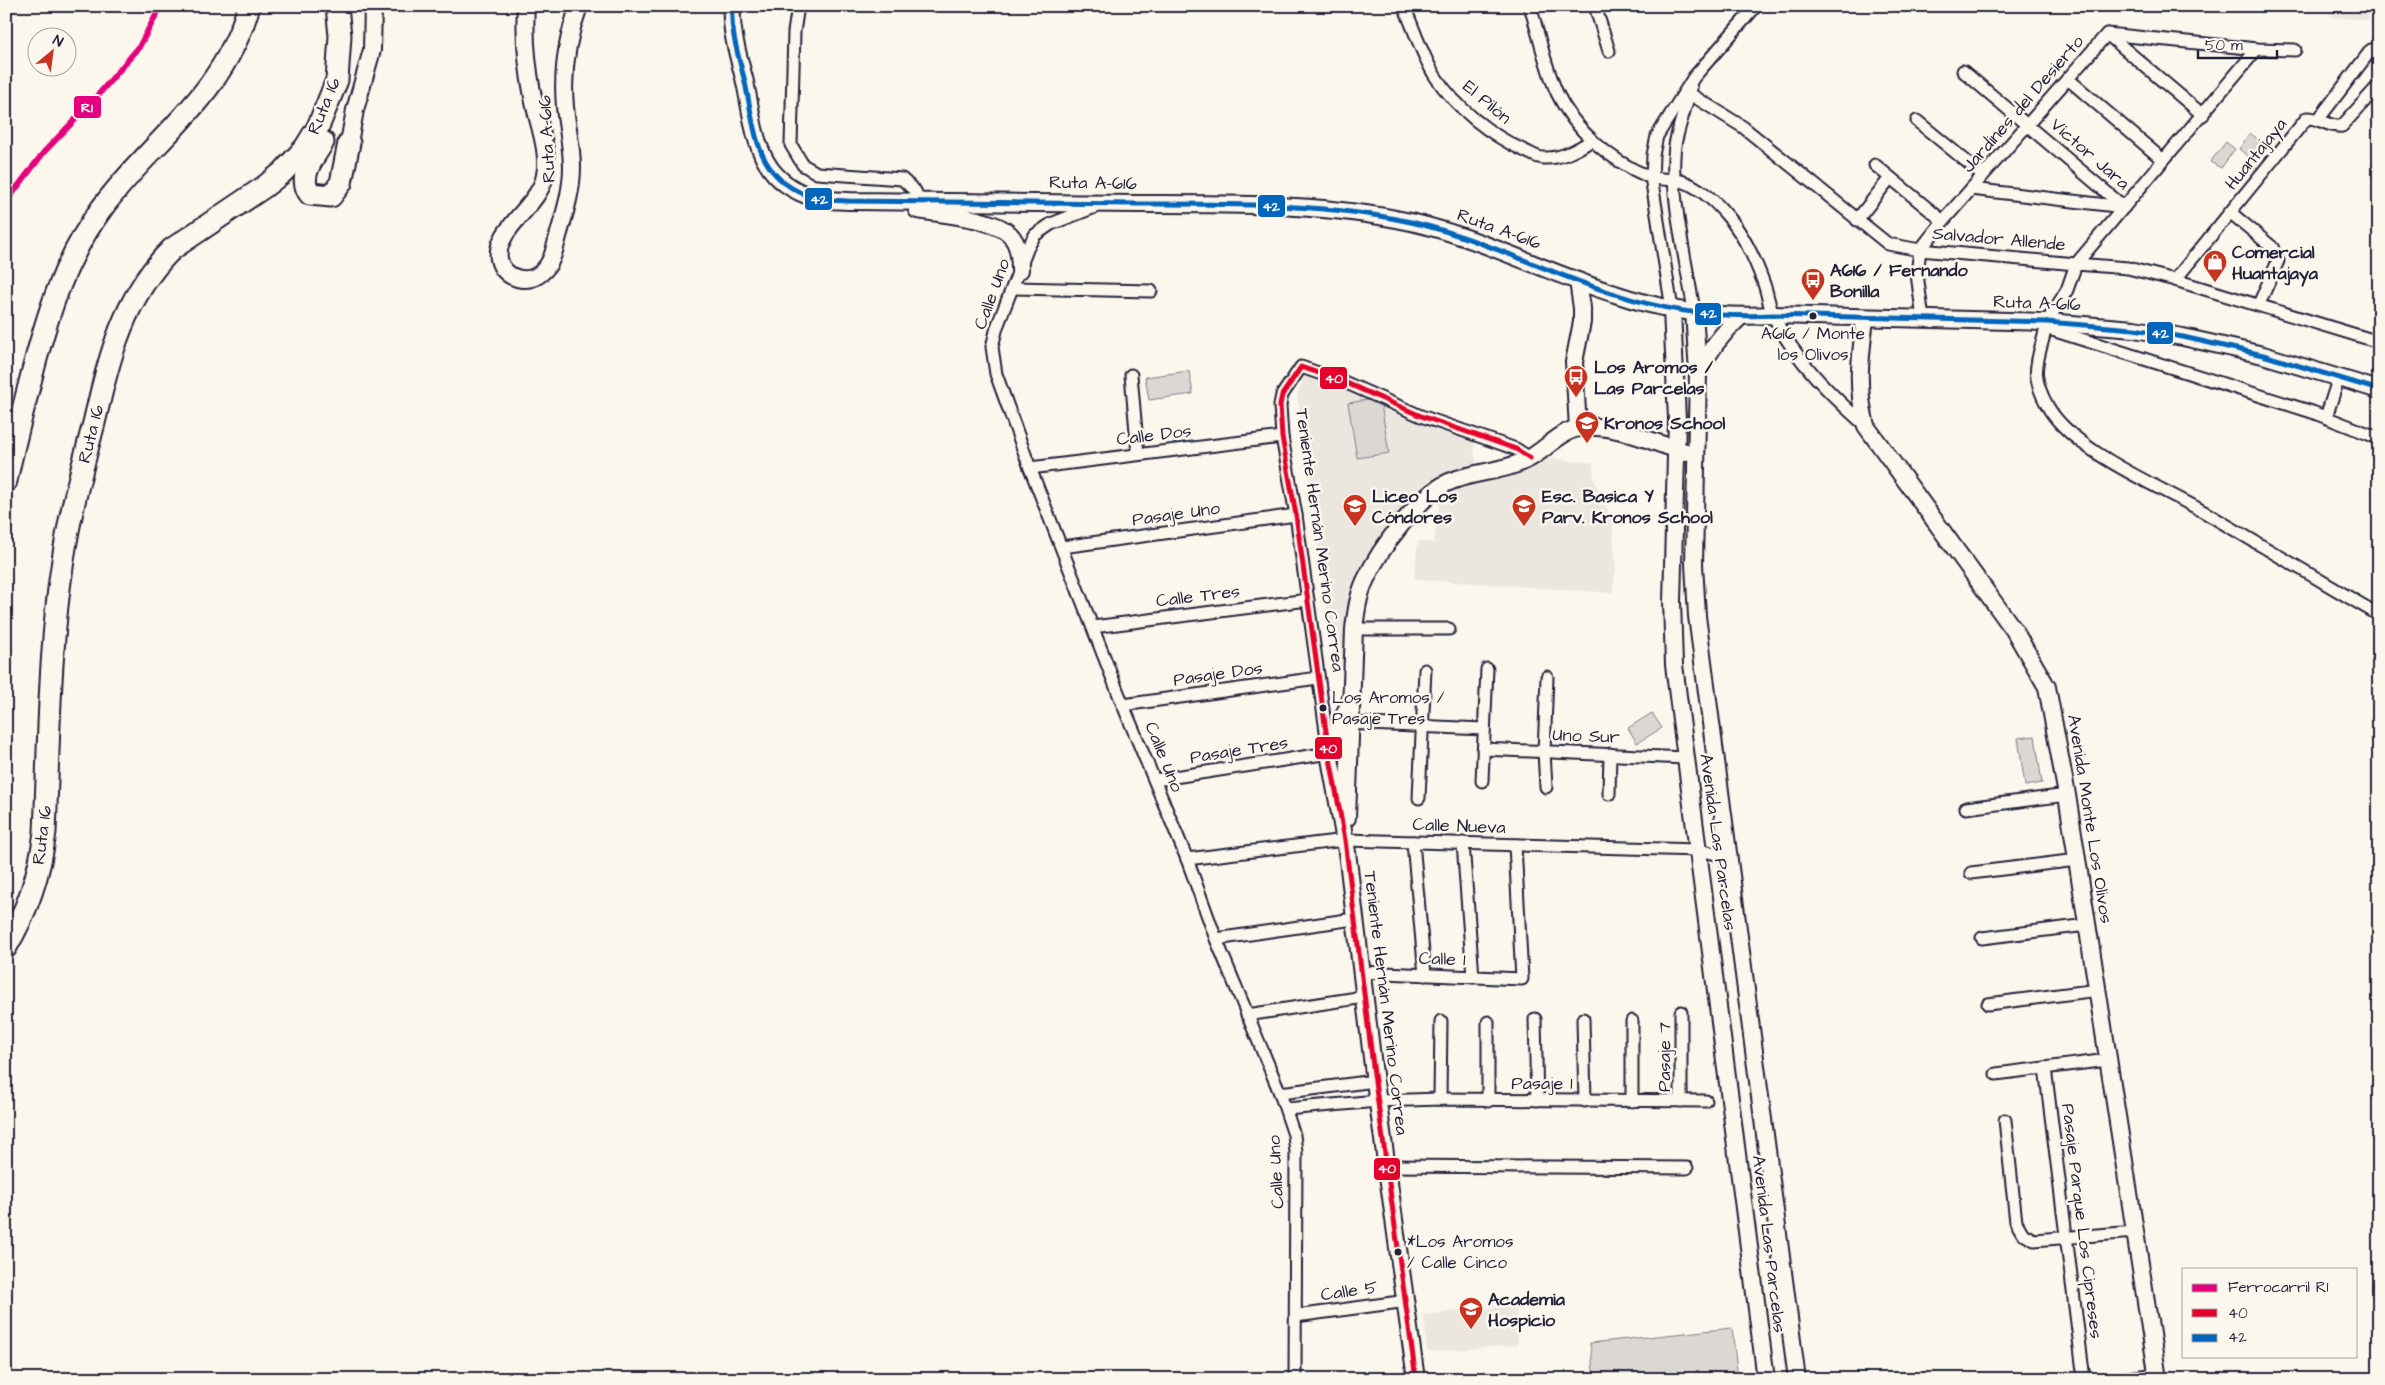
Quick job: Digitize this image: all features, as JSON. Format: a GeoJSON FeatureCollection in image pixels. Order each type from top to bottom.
{"type":"FeatureCollection","features":[{"type":"Feature","properties":{"kind":"highway"},"geometry":{"type":"LineString","coordinates":[[6,481],[44,326],[57,290],[76,248],[116,190],[208,90],[234,47],[249,6]]}},
{"type":"Feature","properties":{"kind":"highway","name":"Ruta 16"},"geometry":{"type":"LineString","coordinates":[[6,947],[25,910],[36,878],[42,852],[56,618],[63,561],[75,499],[108,363],[119,330],[136,294],[162,259],[172,249],[264,187],[283,172],[305,148],[318,127],[337,80],[340,36],[338,6]]}},
{"type":"Feature","properties":{"kind":"highway"},"geometry":{"type":"LineString","coordinates":[[337,80],[332,115],[323,142],[307,170],[305,187],[310,194],[331,196],[337,190],[349,143]]}},
{"type":"Feature","properties":{"kind":"main road"},"geometry":{"type":"LineString","coordinates":[[349,143],[355,110],[372,50],[373,6]]}},
{"type":"Feature","properties":{"kind":"main road","name":"Ruta A-616"},"geometry":{"type":"LineString","coordinates":[[526,6],[527,61],[546,159],[546,173],[539,193],[506,234],[501,243],[499,254],[505,271],[515,278],[526,280],[540,274],[548,266],[554,252],[570,189],[572,166],[565,97],[565,70],[570,38],[579,6]]}},
{"type":"Feature","properties":{"kind":"main road","name":"Ruta A-616"},"geometry":{"type":"LineString","coordinates":[[732,6],[735,36],[761,155],[775,176],[792,189],[816,198],[923,207],[1105,203],[1259,205],[1344,211],[1397,219],[1456,233],[1615,295],[1672,309],[1741,316],[1773,315],[1865,319],[1922,319],[2134,330],[2183,337],[2263,356],[2340,377],[2379,390]]}},
{"type":"Feature","properties":{"kind":"main road"},"geometry":{"type":"LineString","coordinates":[[923,207],[995,225],[1004,230],[1011,235],[1017,246],[1020,270]]}},
{"type":"Feature","properties":{"kind":"main road"},"geometry":{"type":"LineString","coordinates":[[1578,281],[1582,308],[1574,362],[1578,428],[1609,429],[1697,454]]}},
{"type":"Feature","properties":{"kind":"main road","name":"Avenida Las Parcelas"},"geometry":{"type":"LineString","coordinates":[[1672,309],[1676,388],[1672,636],[1677,694],[1699,850],[1766,1379]]}},
{"type":"Feature","properties":{"kind":"main road","name":"Avenida Las Parcelas"},"geometry":{"type":"LineString","coordinates":[[1694,311],[1698,373],[1694,564],[1697,616],[1797,1379]]}},
{"type":"Feature","properties":{"kind":"main road"},"geometry":{"type":"LineString","coordinates":[[1698,373],[1713,345],[1723,332],[1741,316]]}},
{"type":"Feature","properties":{"kind":"main road","name":"Avenida Monte Los Olivos"},"geometry":{"type":"LineString","coordinates":[[1865,319],[1859,367],[1860,400],[1866,426],[2014,630],[2044,679],[2050,699],[2067,795],[2158,1376]]}},
{"type":"Feature","properties":{"kind":"main road","name":"Teniente Hernán Merino Correa"},"geometry":{"type":"LineString","coordinates":[[1345,840],[1348,807],[1346,723],[1352,696],[1354,629],[1358,602],[1365,581],[1411,513],[1426,497],[1454,480],[1499,470],[1530,458],[1578,428]]}},
{"type":"Feature","properties":{"kind":"main road","name":"Teniente Hernán Merino Correa"},"geometry":{"type":"LineString","coordinates":[[1346,723],[1329,753],[1345,840],[1375,1081],[1416,1379]]}},
{"type":"Feature","properties":{"kind":"street"},"geometry":{"type":"LineString","coordinates":[[798,6],[794,32],[791,145],[797,157],[803,165],[817,173],[902,179],[915,191],[923,207]]}},
{"type":"Feature","properties":{"kind":"street","name":"El Pilón"},"geometry":{"type":"LineString","coordinates":[[1404,6],[1435,75],[1457,103],[1484,126],[1513,145],[1541,158],[1568,153],[1592,140]]}},
{"type":"Feature","properties":{"kind":"street"},"geometry":{"type":"LineString","coordinates":[[1530,6],[1554,84],[1571,115],[1592,140],[1622,164],[1652,177],[1675,180],[1693,186],[1723,211],[1750,252],[1764,284],[1773,315],[1790,345],[1822,384],[1866,426]]}},
{"type":"Feature","properties":{"kind":"street"},"geometry":{"type":"LineString","coordinates":[[1595,6],[1609,51]]}},
{"type":"Feature","properties":{"kind":"street"},"geometry":{"type":"LineString","coordinates":[[1672,309],[1652,177],[1653,155],[1658,133],[1694,77],[1756,6]]}},
{"type":"Feature","properties":{"kind":"street"},"geometry":{"type":"LineString","coordinates":[[2107,34],[2203,115]]}},
{"type":"Feature","properties":{"kind":"street","name":"Jardines del Desierto"},"geometry":{"type":"LineString","coordinates":[[1920,250],[1943,221],[2107,34],[2257,49],[2295,50]]}},
{"type":"Feature","properties":{"kind":"street","name":"Salvador Allende"},"geometry":{"type":"LineString","coordinates":[[1690,94],[1743,127],[1888,244],[1920,250],[2076,264],[2257,49]]}},
{"type":"Feature","properties":{"kind":"street"},"geometry":{"type":"LineString","coordinates":[[2371,50],[2318,120],[2333,126],[2342,126],[2379,85]]}},
{"type":"Feature","properties":{"kind":"street","name":"Víctor Jara"},"geometry":{"type":"LineString","coordinates":[[1963,71],[2124,207]]}},
{"type":"Feature","properties":{"kind":"street"},"geometry":{"type":"LineString","coordinates":[[1694,77],[1676,141],[1675,180],[1694,311]]}},
{"type":"Feature","properties":{"kind":"street"},"geometry":{"type":"LineString","coordinates":[[2068,79],[2163,160]]}},
{"type":"Feature","properties":{"kind":"street","name":"Huantajaya"},"geometry":{"type":"LineString","coordinates":[[2175,280],[2307,118],[2318,120]]}},
{"type":"Feature","properties":{"kind":"street"},"geometry":{"type":"LineString","coordinates":[[1917,121],[1983,175]]}},
{"type":"Feature","properties":{"kind":"street"},"geometry":{"type":"LineString","coordinates":[[1875,165],[1943,221]]}},
{"type":"Feature","properties":{"kind":"street"},"geometry":{"type":"LineString","coordinates":[[1857,220],[1890,178]]}},
{"type":"Feature","properties":{"kind":"street"},"geometry":{"type":"LineString","coordinates":[[1971,189],[2124,207]]}},
{"type":"Feature","properties":{"kind":"street","name":"Calle Uno"},"geometry":{"type":"LineString","coordinates":[[1105,203],[1051,224],[1036,235],[1028,248],[997,327],[992,347],[996,374],[1030,468],[1124,705],[1188,859],[1216,939],[1280,1093],[1294,1135],[1296,1152],[1296,1379]]}},
{"type":"Feature","properties":{"kind":"street","name":"Huantajaya"},"geometry":{"type":"LineString","coordinates":[[2231,213],[2272,247],[2278,261],[2259,304]]}},
{"type":"Feature","properties":{"kind":"street"},"geometry":{"type":"LineString","coordinates":[[1920,250],[1917,274],[1922,319]]}},
{"type":"Feature","properties":{"kind":"street"},"geometry":{"type":"LineString","coordinates":[[2379,342],[2175,280],[2128,268],[2076,264],[2067,290],[2046,325],[2034,372],[2042,395],[2058,422],[2104,458],[2205,513],[2379,615]]}},
{"type":"Feature","properties":{"kind":"street"},"geometry":{"type":"LineString","coordinates":[[1012,288],[1150,291]]}},
{"type":"Feature","properties":{"kind":"street"},"geometry":{"type":"LineString","coordinates":[[2046,325],[2326,417],[2379,438]]}},
{"type":"Feature","properties":{"kind":"street","name":"Teniente Hernán Merino Correa"},"geometry":{"type":"LineString","coordinates":[[1329,753],[1296,514],[1282,437],[1280,405],[1282,395],[1301,367],[1342,381],[1421,416],[1516,449],[1530,458]]}},
{"type":"Feature","properties":{"kind":"street"},"geometry":{"type":"LineString","coordinates":[[1131,375],[1138,454]]}},
{"type":"Feature","properties":{"kind":"street"},"geometry":{"type":"LineString","coordinates":[[2326,417],[2340,377]]}},
{"type":"Feature","properties":{"kind":"street","name":"Calle Dos"},"geometry":{"type":"LineString","coordinates":[[1030,468],[1282,437]]}},
{"type":"Feature","properties":{"kind":"street","name":"Pasaje Uno"},"geometry":{"type":"LineString","coordinates":[[1062,547],[1296,514]]}},
{"type":"Feature","properties":{"kind":"street","name":"Calle Tres"},"geometry":{"type":"LineString","coordinates":[[1093,627],[1308,600]]}},
{"type":"Feature","properties":{"kind":"street"},"geometry":{"type":"LineString","coordinates":[[1354,629],[1449,629]]}},
{"type":"Feature","properties":{"kind":"street"},"geometry":{"type":"LineString","coordinates":[[1482,780],[1487,669]]}},
{"type":"Feature","properties":{"kind":"street"},"geometry":{"type":"LineString","coordinates":[[1419,798],[1424,726],[1425,670]]}},
{"type":"Feature","properties":{"kind":"street"},"geometry":{"type":"LineString","coordinates":[[1546,786],[1544,752],[1547,677]]}},
{"type":"Feature","properties":{"kind":"street","name":"Pasaje Dos"},"geometry":{"type":"LineString","coordinates":[[1124,705],[1318,678]]}},
{"type":"Feature","properties":{"kind":"street"},"geometry":{"type":"LineString","coordinates":[[1346,723],[1484,729]]}},
{"type":"Feature","properties":{"kind":"street","name":"Uno Sur"},"geometry":{"type":"LineString","coordinates":[[1483,750],[1686,758]]}},
{"type":"Feature","properties":{"kind":"street","name":"Pasaje Tres"},"geometry":{"type":"LineString","coordinates":[[1155,780],[1329,753]]}},
{"type":"Feature","properties":{"kind":"street"},"geometry":{"type":"LineString","coordinates":[[1609,794],[1610,754]]}},
{"type":"Feature","properties":{"kind":"street"},"geometry":{"type":"LineString","coordinates":[[1966,808],[2067,795]]}},
{"type":"Feature","properties":{"kind":"street","name":"Calle Nueva"},"geometry":{"type":"LineString","coordinates":[[1188,859],[1345,840],[1699,850],[1729,857]]}},
{"type":"Feature","properties":{"kind":"street"},"geometry":{"type":"LineString","coordinates":[[1413,842],[1425,975]]}},
{"type":"Feature","properties":{"kind":"street"},"geometry":{"type":"LineString","coordinates":[[1463,843],[1473,977]]}},
{"type":"Feature","properties":{"kind":"street","name":"Calle 1"},"geometry":{"type":"LineString","coordinates":[[1361,972],[1522,979],[1515,845]]}},
{"type":"Feature","properties":{"kind":"street"},"geometry":{"type":"LineString","coordinates":[[1971,873],[2077,860]]}},
{"type":"Feature","properties":{"kind":"street"},"geometry":{"type":"LineString","coordinates":[[1216,939],[1354,919]]}},
{"type":"Feature","properties":{"kind":"street"},"geometry":{"type":"LineString","coordinates":[[1982,938],[2087,925]]}},
{"type":"Feature","properties":{"kind":"street"},"geometry":{"type":"LineString","coordinates":[[1988,1004],[2098,990]]}},
{"type":"Feature","properties":{"kind":"street"},"geometry":{"type":"LineString","coordinates":[[1247,1015],[1364,997]]}},
{"type":"Feature","properties":{"kind":"street","name":"Pasaje 7"},"geometry":{"type":"LineString","coordinates":[[1681,1012],[1681,1101]]}},
{"type":"Feature","properties":{"kind":"street"},"geometry":{"type":"LineString","coordinates":[[1535,1019],[1537,1100]]}},
{"type":"Feature","properties":{"kind":"street"},"geometry":{"type":"LineString","coordinates":[[1583,1019],[1584,1101]]}},
{"type":"Feature","properties":{"kind":"street"},"geometry":{"type":"LineString","coordinates":[[1632,1020],[1632,1101]]}},
{"type":"Feature","properties":{"kind":"street"},"geometry":{"type":"LineString","coordinates":[[1440,1099],[1441,1021]]}},
{"type":"Feature","properties":{"kind":"street"},"geometry":{"type":"LineString","coordinates":[[1488,1022],[1488,1101]]}},
{"type":"Feature","properties":{"kind":"street"},"geometry":{"type":"LineString","coordinates":[[1996,1074],[2108,1060]]}},
{"type":"Feature","properties":{"kind":"street","name":"Pasaje Parque Los Cipreses"},"geometry":{"type":"LineString","coordinates":[[2045,1068],[2084,1379]]}},
{"type":"Feature","properties":{"kind":"street"},"geometry":{"type":"LineString","coordinates":[[1280,1093],[1375,1081]]}},
{"type":"Feature","properties":{"kind":"street","name":"Pasaje 1"},"geometry":{"type":"LineString","coordinates":[[1286,1109],[1378,1101],[1440,1099],[1706,1102]]}},
{"type":"Feature","properties":{"kind":"street"},"geometry":{"type":"LineString","coordinates":[[2005,1120],[2018,1226],[2023,1234],[2034,1240],[2135,1232]]}},
{"type":"Feature","properties":{"kind":"street"},"geometry":{"type":"LineString","coordinates":[[1388,1166],[1688,1168]]}},
{"type":"Feature","properties":{"kind":"street","name":"Calle 5"},"geometry":{"type":"LineString","coordinates":[[1296,1316],[1406,1300]]}},
{"type":"Feature","properties":{"kind":"street"},"geometry":{"type":"LineString","coordinates":[[2120,1379],[2158,1376]]}},
{"type":"Feature","properties":{"kind":"shaded area"},"geometry":{"type":"Polygon","coordinates":[[[2331,6],[2369,6],[2368,20],[2330,17],[2331,6]]]}},
{"type":"Feature","properties":{"kind":"shaded area"},"geometry":{"type":"Polygon","coordinates":[[[2250,133],[2266,146],[2254,161],[2239,149],[2250,133]]]}},
{"type":"Feature","properties":{"kind":"shaded area"},"geometry":{"type":"Polygon","coordinates":[[[2226,142],[2235,149],[2221,168],[2210,162],[2226,142]]]}},
{"type":"Feature","properties":{"kind":"shaded area"},"geometry":{"type":"Polygon","coordinates":[[[1189,371],[1193,394],[1149,400],[1145,377],[1189,371]]]}},
{"type":"Feature","properties":{"kind":"shaded area","name":"Liceo Los Cóndores"},"geometry":{"type":"Polygon","coordinates":[[[1306,373],[1472,433],[1477,468],[1454,473],[1381,546],[1347,667],[1336,668],[1297,395],[1306,373]]]}},
{"type":"Feature","properties":{"kind":"shaded area"},"geometry":{"type":"Polygon","coordinates":[[[1380,398],[1389,453],[1357,458],[1348,403],[1380,398]]]}},
{"type":"Feature","properties":{"kind":"shaded area","name":"Esc. Basica Y Parv. Kronos School"},"geometry":{"type":"Polygon","coordinates":[[[1546,458],[1593,463],[1594,480],[1612,520],[1616,569],[1612,593],[1414,579],[1418,541],[1434,543],[1440,499],[1452,491],[1524,470],[1546,458]]]}},
{"type":"Feature","properties":{"kind":"shaded area"},"geometry":{"type":"Polygon","coordinates":[[[1652,713],[1662,728],[1637,743],[1628,728],[1652,713]]]}},
{"type":"Feature","properties":{"kind":"shaded area"},"geometry":{"type":"Polygon","coordinates":[[[2035,736],[2042,783],[2025,786],[2018,738],[2035,736]]]}},
{"type":"Feature","properties":{"kind":"shaded area","name":"Academia Hospicio"},"geometry":{"type":"Polygon","coordinates":[[[1516,1305],[1518,1345],[1427,1352],[1424,1315],[1516,1305]]]}},
{"type":"Feature","properties":{"kind":"shaded area"},"geometry":{"type":"Polygon","coordinates":[[[1732,1328],[1738,1379],[1594,1379],[1590,1343],[1732,1328]]]}},
{"type":"Feature","properties":{"kind":"rail line","name":"R1"},"geometry":{"type":"LineString","coordinates":[[6,202],[44,152],[93,101],[139,47],[161,6]]}},
{"type":"Feature","properties":{"kind":"transit line","name":"42"},"geometry":{"type":"LineString","coordinates":[[732,6],[732,25],[752,120],[762,153],[769,167],[780,180],[795,190],[819,199],[849,201],[1235,205],[1332,210],[1396,219],[1452,233],[1588,285],[1634,300],[1673,309],[1753,316],[2047,322],[2134,329],[2183,337],[2263,355],[2379,390]]}},
{"type":"Feature","properties":{"kind":"transit line","name":"40"},"geometry":{"type":"LineString","coordinates":[[1416,1379],[1374,1074],[1345,840],[1329,753],[1296,515],[1282,437],[1280,405],[1282,395],[1301,367],[1342,381],[1421,416],[1516,449],[1530,458]]}},
{"type":"Feature","properties":{"kind":"place","name":"Comercial Huantajaya"},"geometry":{"type":"Point","coordinates":[2215,283]}},
{"type":"Feature","properties":{"kind":"place","name":"A616 / Fernando Bonilla"},"geometry":{"type":"Point","coordinates":[1813,301]}},
{"type":"Feature","properties":{"kind":"place","name":"A616 / Monte los Olivos"},"geometry":{"type":"Point","coordinates":[1813,316]}},
{"type":"Feature","properties":{"kind":"place","name":"Los Aromos / Las Parcelas"},"geometry":{"type":"Point","coordinates":[1576,398]}},
{"type":"Feature","properties":{"kind":"place","name":"Kronos School"},"geometry":{"type":"Point","coordinates":[1587,444]}},
{"type":"Feature","properties":{"kind":"place","name":"Liceo Los Cóndores"},"geometry":{"type":"Point","coordinates":[1355,527]}},
{"type":"Feature","properties":{"kind":"place","name":"Esc. Basica Y Parv. Kronos School"},"geometry":{"type":"Point","coordinates":[1524,527]}},
{"type":"Feature","properties":{"kind":"place","name":"Los Aromos / Pasaje Tres"},"geometry":{"type":"Point","coordinates":[1323,708]}},
{"type":"Feature","properties":{"kind":"place","name":"*Los Aromos / Calle Cinco"},"geometry":{"type":"Point","coordinates":[1398,1252]}},
{"type":"Feature","properties":{"kind":"place","name":"Academia Hospicio"},"geometry":{"type":"Point","coordinates":[1471,1330]}}]}
